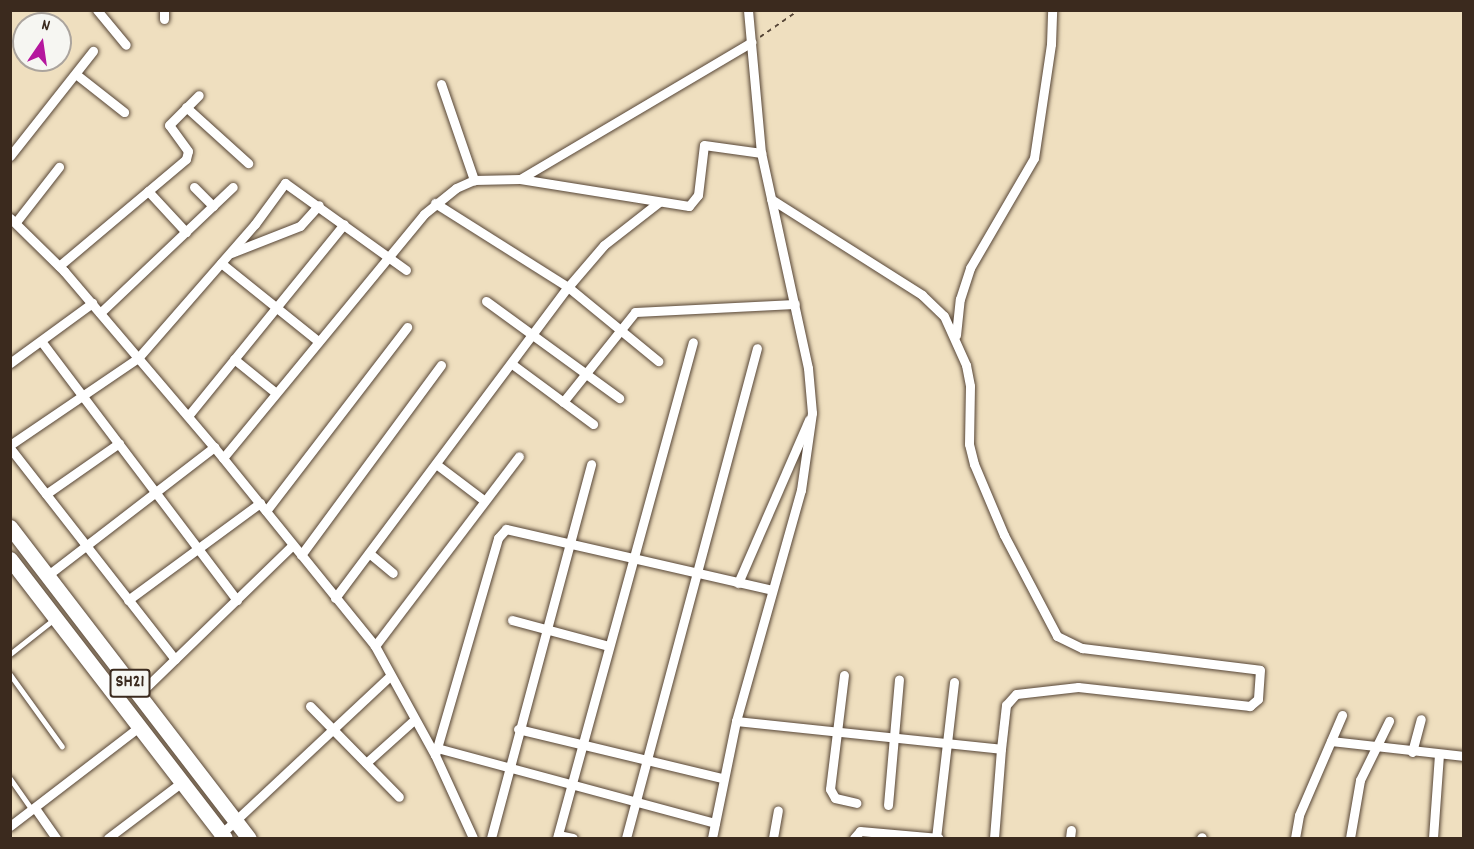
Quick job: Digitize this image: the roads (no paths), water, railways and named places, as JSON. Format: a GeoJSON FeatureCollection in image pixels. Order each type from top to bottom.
{"type":"FeatureCollection","features":[{"type":"Feature","properties":{"kind":"main road","name":"SH21"},"geometry":{"type":"LineString","coordinates":[[10,527],[249,838]]}},
{"type":"Feature","properties":{"kind":"main road","name":"SH21"},"geometry":{"type":"LineString","coordinates":[[10,559],[182,782],[221,837]]}},
{"type":"Feature","properties":{"kind":"street"},"geometry":{"type":"LineString","coordinates":[[712,838],[722,778],[736,722],[801,490],[812,413],[808,368],[761,153],[748,10]]}},
{"type":"Feature","properties":{"kind":"street"},"geometry":{"type":"LineString","coordinates":[[956,335],[960,299],[970,268],[1034,158],[1051,44],[1052,10]]}},
{"type":"Feature","properties":{"kind":"street"},"geometry":{"type":"LineString","coordinates":[[97,11],[126,45]]}},
{"type":"Feature","properties":{"kind":"street"},"geometry":{"type":"LineString","coordinates":[[520,179],[752,42]]}},
{"type":"Feature","properties":{"kind":"street"},"geometry":{"type":"LineString","coordinates":[[10,156],[93,51]]}},
{"type":"Feature","properties":{"kind":"street"},"geometry":{"type":"LineString","coordinates":[[76,75],[124,112]]}},
{"type":"Feature","properties":{"kind":"street"},"geometry":{"type":"LineString","coordinates":[[441,84],[474,180]]}},
{"type":"Feature","properties":{"kind":"street"},"geometry":{"type":"LineString","coordinates":[[59,266],[188,155],[169,125],[199,95]]}},
{"type":"Feature","properties":{"kind":"street"},"geometry":{"type":"LineString","coordinates":[[186,107],[248,163]]}},
{"type":"Feature","properties":{"kind":"street"},"geometry":{"type":"LineString","coordinates":[[223,458],[388,256],[435,203],[474,180],[520,179],[688,206],[696,201],[704,145],[761,153]]}},
{"type":"Feature","properties":{"kind":"street"},"geometry":{"type":"LineString","coordinates":[[59,167],[13,220],[92,303],[214,447],[375,646],[414,720],[436,751],[473,838]]}},
{"type":"Feature","properties":{"kind":"street"},"geometry":{"type":"LineString","coordinates":[[175,660],[10,446],[138,358],[229,254],[285,183],[406,270]]}},
{"type":"Feature","properties":{"kind":"street"},"geometry":{"type":"LineString","coordinates":[[194,187],[213,206]]}},
{"type":"Feature","properties":{"kind":"street"},"geometry":{"type":"LineString","coordinates":[[100,313],[233,187]]}},
{"type":"Feature","properties":{"kind":"street"},"geometry":{"type":"LineString","coordinates":[[148,191],[186,232]]}},
{"type":"Feature","properties":{"kind":"street"},"geometry":{"type":"LineString","coordinates":[[771,200],[922,295],[944,316],[956,335],[970,386],[969,444],[974,464],[1005,535],[1057,636],[1082,648],[1255,668],[1262,675],[1258,699],[1250,706],[1078,687],[1016,694],[1006,705],[994,838]]}},
{"type":"Feature","properties":{"kind":"street"},"geometry":{"type":"LineString","coordinates":[[335,598],[512,364],[568,286],[617,233],[659,202]]}},
{"type":"Feature","properties":{"kind":"street"},"geometry":{"type":"LineString","coordinates":[[435,203],[568,286],[658,361]]}},
{"type":"Feature","properties":{"kind":"street"},"geometry":{"type":"LineString","coordinates":[[229,254],[300,226],[319,206]]}},
{"type":"Feature","properties":{"kind":"street"},"geometry":{"type":"LineString","coordinates":[[188,416],[344,224]]}},
{"type":"Feature","properties":{"kind":"street"},"geometry":{"type":"LineString","coordinates":[[221,263],[318,341]]}},
{"type":"Feature","properties":{"kind":"street"},"geometry":{"type":"LineString","coordinates":[[486,301],[619,398]]}},
{"type":"Feature","properties":{"kind":"street"},"geometry":{"type":"LineString","coordinates":[[10,363],[92,303]]}},
{"type":"Feature","properties":{"kind":"street"},"geometry":{"type":"LineString","coordinates":[[563,402],[619,328],[635,312],[650,309],[795,304]]}},
{"type":"Feature","properties":{"kind":"street"},"geometry":{"type":"LineString","coordinates":[[128,600],[263,507],[407,327]]}},
{"type":"Feature","properties":{"kind":"street"},"geometry":{"type":"LineString","coordinates":[[41,341],[237,600]]}},
{"type":"Feature","properties":{"kind":"street"},"geometry":{"type":"LineString","coordinates":[[573,838],[557,837],[693,342]]}},
{"type":"Feature","properties":{"kind":"street"},"geometry":{"type":"LineString","coordinates":[[626,838],[757,348]]}},
{"type":"Feature","properties":{"kind":"street"},"geometry":{"type":"LineString","coordinates":[[234,359],[276,393]]}},
{"type":"Feature","properties":{"kind":"street"},"geometry":{"type":"LineString","coordinates":[[512,364],[593,424]]}},
{"type":"Feature","properties":{"kind":"street"},"geometry":{"type":"LineString","coordinates":[[301,555],[441,365]]}},
{"type":"Feature","properties":{"kind":"street"},"geometry":{"type":"LineString","coordinates":[[738,583],[812,413]]}},
{"type":"Feature","properties":{"kind":"street"},"geometry":{"type":"LineString","coordinates":[[46,494],[119,443]]}},
{"type":"Feature","properties":{"kind":"street"},"geometry":{"type":"LineString","coordinates":[[48,575],[87,548],[214,447]]}},
{"type":"Feature","properties":{"kind":"street"},"geometry":{"type":"LineString","coordinates":[[375,646],[519,456]]}},
{"type":"Feature","properties":{"kind":"street"},"geometry":{"type":"LineString","coordinates":[[436,464],[484,501]]}},
{"type":"Feature","properties":{"kind":"street"},"geometry":{"type":"LineString","coordinates":[[491,838],[507,769],[591,464]]}},
{"type":"Feature","properties":{"kind":"street"},"geometry":{"type":"LineString","coordinates":[[436,751],[501,532],[511,528],[772,590]]}},
{"type":"Feature","properties":{"kind":"street"},"geometry":{"type":"LineString","coordinates":[[139,694],[293,546]]}},
{"type":"Feature","properties":{"kind":"street"},"geometry":{"type":"LineString","coordinates":[[369,553],[393,573]]}},
{"type":"Feature","properties":{"kind":"street"},"geometry":{"type":"LineString","coordinates":[[512,620],[609,646]]}},
{"type":"Feature","properties":{"kind":"street"},"geometry":{"type":"LineString","coordinates":[[844,675],[831,794],[856,803]]}},
{"type":"Feature","properties":{"kind":"street"},"geometry":{"type":"LineString","coordinates":[[221,837],[390,676]]}},
{"type":"Feature","properties":{"kind":"street"},"geometry":{"type":"LineString","coordinates":[[888,805],[899,679]]}},
{"type":"Feature","properties":{"kind":"street"},"geometry":{"type":"LineString","coordinates":[[854,838],[860,831],[937,838],[954,682]]}},
{"type":"Feature","properties":{"kind":"street"},"geometry":{"type":"LineString","coordinates":[[310,706],[399,797]]}},
{"type":"Feature","properties":{"kind":"street"},"geometry":{"type":"LineString","coordinates":[[1295,838],[1299,815],[1342,715]]}},
{"type":"Feature","properties":{"kind":"street"},"geometry":{"type":"LineString","coordinates":[[1412,752],[1421,719]]}},
{"type":"Feature","properties":{"kind":"street"},"geometry":{"type":"LineString","coordinates":[[366,763],[414,720]]}},
{"type":"Feature","properties":{"kind":"street"},"geometry":{"type":"LineString","coordinates":[[1350,838],[1355,794],[1374,748],[1389,721]]}},
{"type":"Feature","properties":{"kind":"street"},"geometry":{"type":"LineString","coordinates":[[736,722],[1001,749]]}},
{"type":"Feature","properties":{"kind":"street"},"geometry":{"type":"LineString","coordinates":[[10,826],[139,727]]}},
{"type":"Feature","properties":{"kind":"street"},"geometry":{"type":"LineString","coordinates":[[518,729],[722,778]]}},
{"type":"Feature","properties":{"kind":"street"},"geometry":{"type":"LineString","coordinates":[[1331,741],[1374,748],[1464,756]]}},
{"type":"Feature","properties":{"kind":"street"},"geometry":{"type":"LineString","coordinates":[[436,751],[715,823]]}},
{"type":"Feature","properties":{"kind":"street"},"geometry":{"type":"LineString","coordinates":[[1433,838],[1439,754]]}},
{"type":"Feature","properties":{"kind":"street"},"geometry":{"type":"LineString","coordinates":[[108,838],[182,782]]}},
{"type":"Feature","properties":{"kind":"street"},"geometry":{"type":"LineString","coordinates":[[33,809],[57,838]]}},
{"type":"Feature","properties":{"kind":"street"},"geometry":{"type":"LineString","coordinates":[[773,838],[778,810]]}},
{"type":"Feature","properties":{"kind":"lane"},"geometry":{"type":"LineString","coordinates":[[10,654],[56,618]]}},
{"type":"Feature","properties":{"kind":"lane"},"geometry":{"type":"LineString","coordinates":[[10,674],[62,746]]}},
{"type":"Feature","properties":{"kind":"lane"},"geometry":{"type":"LineString","coordinates":[[10,778],[33,809]]}}]}
